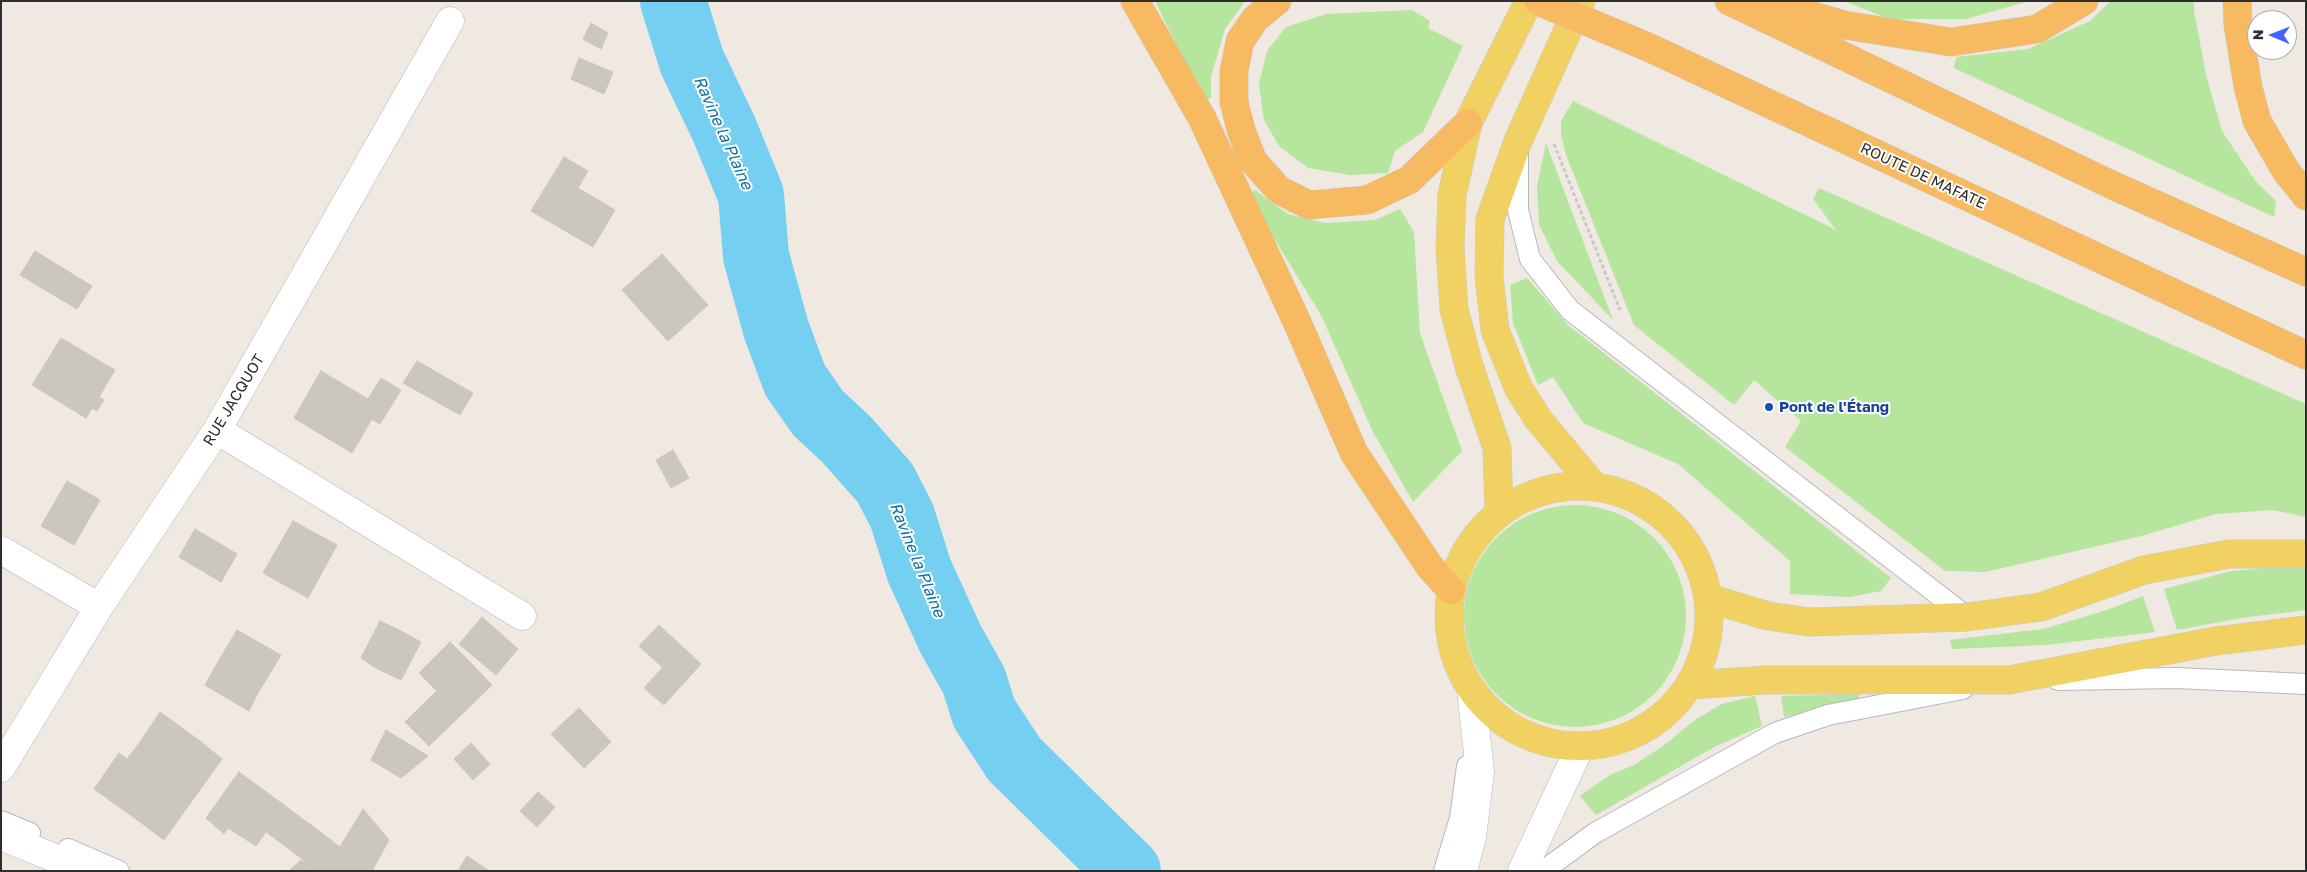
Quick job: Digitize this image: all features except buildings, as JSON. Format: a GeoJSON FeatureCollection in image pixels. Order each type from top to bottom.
{"type":"FeatureCollection","features":[{"type":"Feature","properties":{"kind":"highway"},"geometry":{"type":"LineString","coordinates":[[1135,1],[1202,118],[1297,322],[1354,453],[1430,566],[1451,590]]}},
{"type":"Feature","properties":{"kind":"highway"},"geometry":{"type":"LineString","coordinates":[[1277,1],[1255,19],[1240,41],[1234,71],[1234,102],[1240,130],[1253,161],[1279,190],[1309,205],[1367,200],[1409,180],[1468,123]]}},
{"type":"Feature","properties":{"kind":"highway","name":"ROUTE DE MAFATE"},"geometry":{"type":"LineString","coordinates":[[1538,1],[1648,47],[2306,355]]}},
{"type":"Feature","properties":{"kind":"highway"},"geometry":{"type":"LineString","coordinates":[[1729,1],[2112,185],[2306,272]]}},
{"type":"Feature","properties":{"kind":"highway"},"geometry":{"type":"LineString","coordinates":[[1762,1],[1844,25],[1951,42],[2037,29],[2084,1]]}},
{"type":"Feature","properties":{"kind":"highway"},"geometry":{"type":"LineString","coordinates":[[2236,1],[2248,87],[2257,121],[2286,171],[2306,196]]}},
{"type":"Feature","properties":{"kind":"main road"},"geometry":{"type":"LineString","coordinates":[[1500,511],[1497,448],[1469,366],[1454,309],[1450,248],[1452,195],[1468,123],[1529,1]]}},
{"type":"Feature","properties":{"kind":"main road"},"geometry":{"type":"LineString","coordinates":[[1581,1],[1518,141],[1490,218],[1490,276],[1495,330],[1518,387],[1538,419],[1593,485]]}},
{"type":"Feature","properties":{"kind":"main road"},"geometry":{"type":"LineString","coordinates":[[1593,485],[1627,493],[1657,511],[1682,535],[1699,565],[1708,598],[1709,628],[1703,658],[1690,684],[1670,711],[1644,730],[1613,742],[1580,747],[1548,744],[1518,732],[1492,714],[1471,689],[1455,659],[1448,624],[1451,590],[1461,560],[1477,533],[1500,511],[1528,494],[1560,486],[1593,485]]}},
{"type":"Feature","properties":{"kind":"main road"},"geometry":{"type":"LineString","coordinates":[[1708,598],[1768,616],[1809,622],[1967,617],[2041,607],[2144,570],[2219,556],[2306,554]]}},
{"type":"Feature","properties":{"kind":"main road"},"geometry":{"type":"LineString","coordinates":[[1690,684],[1765,680],[2009,680],[2110,670],[2216,641],[2306,630]]}},
{"type":"Feature","properties":{"kind":"street","name":"RUE JACQUOT"},"geometry":{"type":"LineString","coordinates":[[1,768],[99,607],[217,430],[450,21]]}},
{"type":"Feature","properties":{"kind":"street"},"geometry":{"type":"LineString","coordinates":[[217,430],[522,616]]}},
{"type":"Feature","properties":{"kind":"street"},"geometry":{"type":"LineString","coordinates":[[1,550],[99,607]]}},
{"type":"Feature","properties":{"kind":"street"},"geometry":{"type":"LineString","coordinates":[[1463,871],[1472,837],[1480,772],[1471,689]]}},
{"type":"Feature","properties":{"kind":"street"},"geometry":{"type":"LineString","coordinates":[[1522,871],[1580,747]]}},
{"type":"Feature","properties":{"kind":"street"},"geometry":{"type":"LineString","coordinates":[[1,836],[86,871]]}},
{"type":"Feature","properties":{"kind":"lane"},"geometry":{"type":"LineString","coordinates":[[1518,141],[1518,210],[1530,259],[1570,310],[1967,617]]}},
{"type":"Feature","properties":{"kind":"lane"},"geometry":{"type":"LineString","coordinates":[[2110,670],[2177,678],[2306,684]]}},
{"type":"Feature","properties":{"kind":"lane"},"geometry":{"type":"LineString","coordinates":[[1544,871],[1595,833],[1775,733],[1828,715],[2009,680]]}},
{"type":"Feature","properties":{"kind":"lane"},"geometry":{"type":"LineString","coordinates":[[1444,871],[1460,818],[1467,772],[1471,689]]}},
{"type":"Feature","properties":{"kind":"lane"},"geometry":{"type":"LineString","coordinates":[[1,821],[119,871]]}},
{"type":"Feature","properties":{"kind":"path"},"geometry":{"type":"LineString","coordinates":[[1553,138],[1554,148],[1623,317]]}},
{"type":"Feature","properties":{"kind":"green space"},"geometry":{"type":"Polygon","coordinates":[[[1155,1],[1245,1],[1225,29],[1211,77],[1211,98],[1204,101],[1155,1]]]}},
{"type":"Feature","properties":{"kind":"green space"},"geometry":{"type":"Polygon","coordinates":[[[1844,1],[2029,1],[1966,19],[1889,19],[1844,1]]]}},
{"type":"Feature","properties":{"kind":"green space"},"geometry":{"type":"Polygon","coordinates":[[[2111,1],[2194,1],[2194,11],[2206,75],[2222,131],[2256,182],[2276,201],[2274,217],[1954,68],[1956,57],[2028,49],[2090,21],[2111,1]]]}},
{"type":"Feature","properties":{"kind":"green space"},"geometry":{"type":"Polygon","coordinates":[[[1412,10],[1430,21],[1428,28],[1463,46],[1423,132],[1395,151],[1388,173],[1350,175],[1308,168],[1279,146],[1264,120],[1259,84],[1267,51],[1286,27],[1326,14],[1412,10]]]}},
{"type":"Feature","properties":{"kind":"green space"},"geometry":{"type":"Polygon","coordinates":[[[1573,101],[1836,230],[1813,199],[1819,188],[2306,404],[2306,517],[2273,510],[2216,514],[2141,536],[1985,572],[1945,571],[1785,447],[1801,421],[1754,380],[1734,405],[1634,325],[1566,155],[1561,135],[1561,121],[1573,101]]]}},
{"type":"Feature","properties":{"kind":"green space"},"geometry":{"type":"Polygon","coordinates":[[[1546,143],[1613,320],[1557,261],[1539,225],[1537,186],[1546,143]]]}},
{"type":"Feature","properties":{"kind":"green space"},"geometry":{"type":"Polygon","coordinates":[[[1255,190],[1288,214],[1325,223],[1375,220],[1400,209],[1414,232],[1420,333],[1462,451],[1413,502],[1373,432],[1321,315],[1248,196],[1255,190]]]}},
{"type":"Feature","properties":{"kind":"green space"},"geometry":{"type":"Polygon","coordinates":[[[1527,278],[1568,325],[1891,578],[1881,591],[1850,597],[1790,594],[1790,561],[1678,464],[1583,423],[1553,377],[1538,385],[1513,323],[1510,285],[1527,278]]]}},
{"type":"Feature","properties":{"kind":"green space"},"geometry":{"type":"Polygon","coordinates":[[[1575,505],[1597,507],[1627,518],[1645,530],[1661,546],[1673,564],[1681,584],[1686,616],[1684,638],[1673,668],[1661,686],[1645,702],[1627,714],[1607,722],[1575,727],[1553,725],[1523,714],[1505,702],[1489,686],[1477,668],[1469,648],[1464,616],[1466,594],[1477,564],[1489,546],[1505,530],[1523,518],[1543,510],[1575,505]]]}},
{"type":"Feature","properties":{"kind":"green space"},"geometry":{"type":"Polygon","coordinates":[[[2306,565],[2306,610],[2241,618],[2177,630],[2164,589],[2231,571],[2306,565]]]}},
{"type":"Feature","properties":{"kind":"green space"},"geometry":{"type":"Polygon","coordinates":[[[2143,596],[2155,632],[2046,645],[1952,649],[1950,640],[2043,629],[2107,610],[2143,596]]]}},
{"type":"Feature","properties":{"kind":"green space"},"geometry":{"type":"Polygon","coordinates":[[[1859,694],[1859,701],[1784,717],[1781,696],[1859,694]]]}},
{"type":"Feature","properties":{"kind":"green space"},"geometry":{"type":"Polygon","coordinates":[[[1755,696],[1762,726],[1716,746],[1596,815],[1580,796],[1610,775],[1634,765],[1663,746],[1696,719],[1722,704],[1755,696]]]}},
{"type":"Feature","properties":{"kind":"waterway","name":"Ravine la Plaine"},"geometry":{"type":"LineString","coordinates":[[673,1],[692,62],[724,129],[751,195],[756,256],[776,329],[795,380],[818,413],[846,439],[885,483],[902,516],[919,570],[950,638],[974,681],[984,713],[1014,759],[1128,871]]}},
{"type":"Feature","properties":{"kind":"place","name":"Pont de l'Étang"},"geometry":{"type":"Point","coordinates":[1769,407]}}]}
